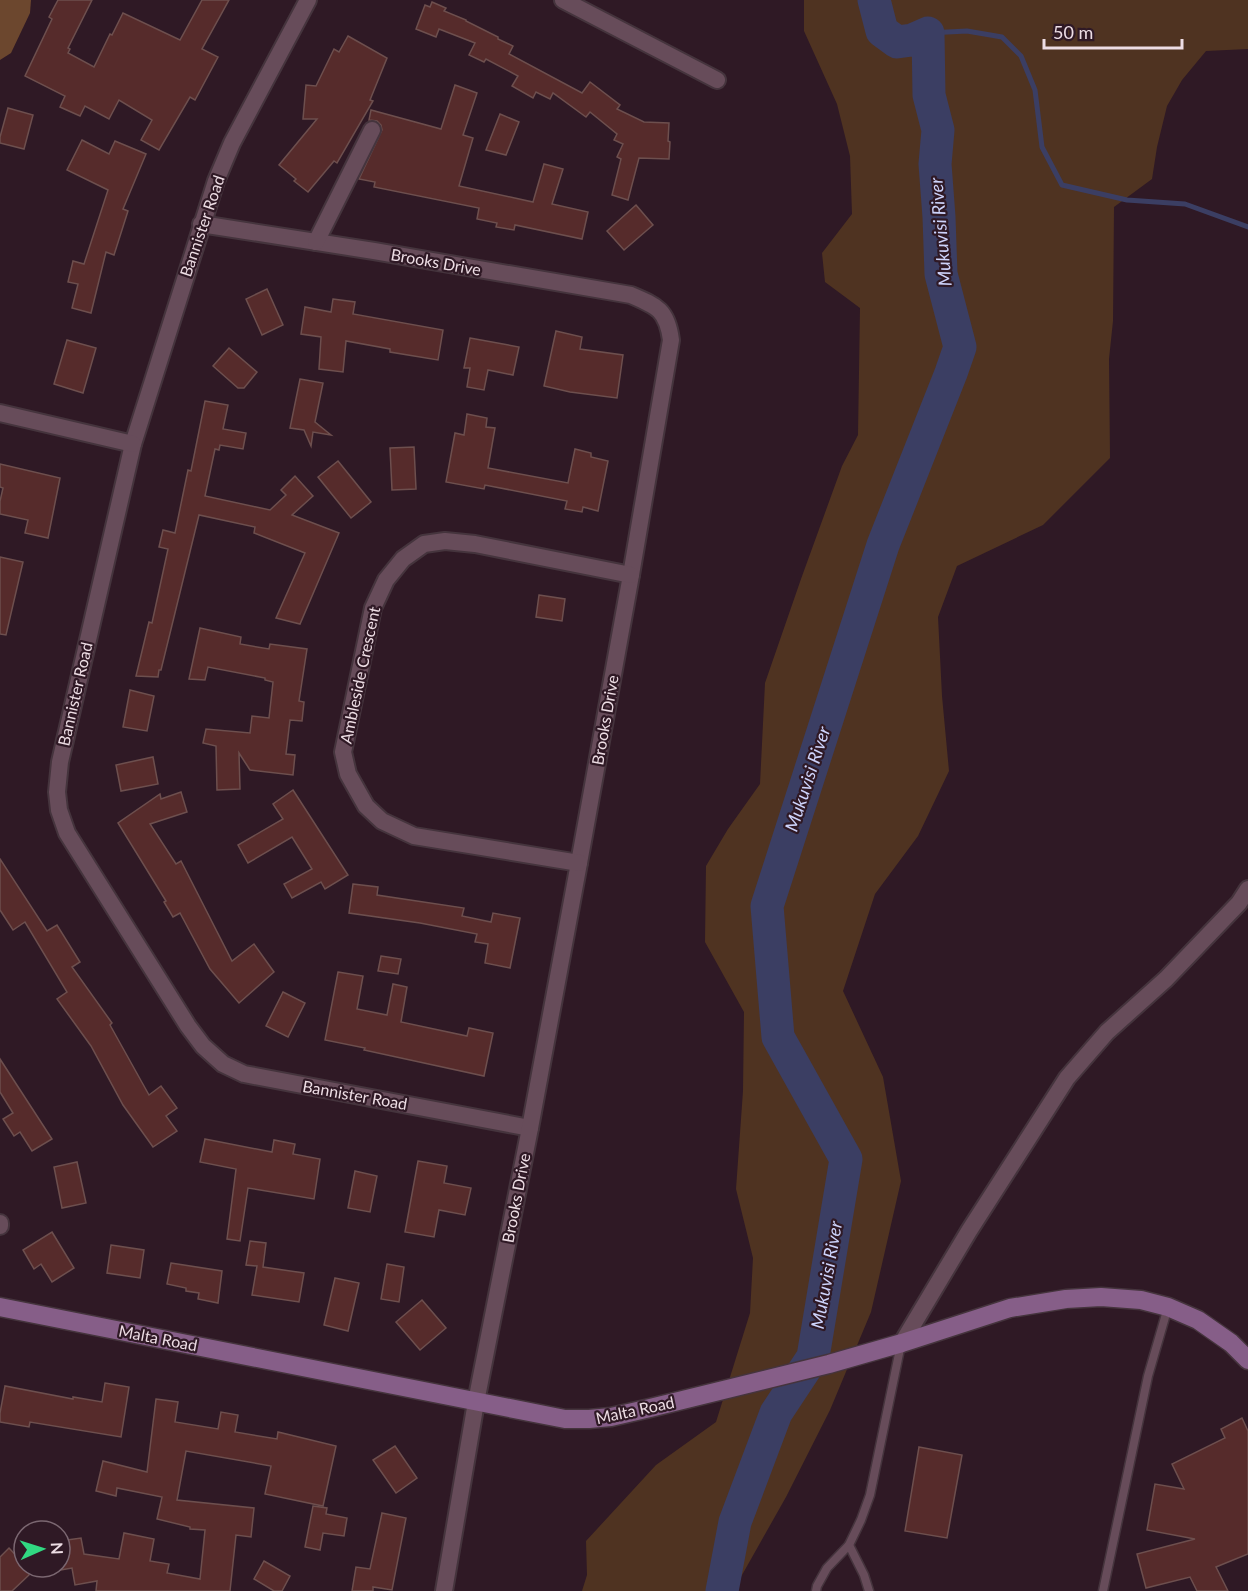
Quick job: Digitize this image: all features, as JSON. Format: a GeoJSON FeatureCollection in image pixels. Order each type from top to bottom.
{"type":"FeatureCollection","features":[{"type":"Feature","properties":{"kind":"street","name":"Bannister Road"},"geometry":{"type":"LineString","coordinates":[[308,0],[232,143],[216,181],[133,444],[60,762],[57,792],[59,810],[67,833],[188,1026],[203,1046],[223,1064],[244,1074],[530,1128]]}},
{"type":"Feature","properties":{"kind":"street"},"geometry":{"type":"LineString","coordinates":[[563,0],[717,80]]}},
{"type":"Feature","properties":{"kind":"street"},"geometry":{"type":"LineString","coordinates":[[316,242],[372,130]]}},
{"type":"Feature","properties":{"kind":"street","name":"Brooks Drive"},"geometry":{"type":"LineString","coordinates":[[201,224],[631,295],[651,304],[661,312],[669,324],[671,340],[631,575],[530,1128],[476,1402],[444,1591]]}},
{"type":"Feature","properties":{"kind":"street"},"geometry":{"type":"LineString","coordinates":[[0,413],[133,444]]}},
{"type":"Feature","properties":{"kind":"street","name":"Ambleside Crescent"},"geometry":{"type":"LineString","coordinates":[[579,863],[414,836],[382,821],[366,806],[348,774],[343,752],[373,608],[386,580],[403,559],[424,544],[445,541],[475,544],[631,575]]}},
{"type":"Feature","properties":{"kind":"street"},"geometry":{"type":"LineString","coordinates":[[902,1343],[969,1231],[1067,1078],[1107,1032],[1166,979],[1239,903],[1248,889]]}},
{"type":"Feature","properties":{"kind":"street","name":"Malta Road"},"geometry":{"type":"LineString","coordinates":[[0,1307],[565,1419],[611,1417],[650,1408],[829,1364],[1010,1308],[1066,1299],[1101,1297],[1141,1300],[1168,1307],[1198,1320],[1231,1343],[1248,1360]]}},
{"type":"Feature","properties":{"kind":"lane"},"geometry":{"type":"LineString","coordinates":[[1103,1591],[1148,1376],[1168,1307]]}},
{"type":"Feature","properties":{"kind":"lane"},"geometry":{"type":"LineString","coordinates":[[816,1591],[827,1568],[849,1545],[870,1495],[902,1343]]}},
{"type":"Feature","properties":{"kind":"lane"},"geometry":{"type":"LineString","coordinates":[[849,1545],[869,1591]]}},
{"type":"Feature","properties":{"kind":"shaded area"},"geometry":{"type":"Polygon","coordinates":[[[0,0],[31,0],[30,13],[11,53],[0,60],[0,0]]]}},
{"type":"Feature","properties":{"kind":"shaded area"},"geometry":{"type":"Polygon","coordinates":[[[804,0],[1248,0],[1248,49],[1206,51],[1182,80],[1167,106],[1152,179],[1114,207],[1113,321],[1109,359],[1110,458],[1043,525],[957,566],[938,617],[949,771],[918,836],[875,894],[843,991],[883,1077],[901,1181],[871,1312],[830,1410],[786,1497],[733,1591],[582,1591],[587,1575],[586,1541],[656,1465],[716,1422],[750,1313],[753,1258],[736,1189],[743,1091],[744,1012],[705,942],[706,866],[728,829],[760,784],[765,683],[842,466],[858,435],[860,308],[825,282],[822,253],[852,214],[850,156],[837,104],[804,31],[804,0]]]}},
{"type":"Feature","properties":{"kind":"building"},"geometry":{"type":"Polygon","coordinates":[[[58,0],[92,0],[68,48],[70,49],[68,53],[94,67],[123,13],[180,40],[202,0],[229,0],[202,49],[218,57],[195,100],[190,97],[159,150],[141,140],[152,120],[119,100],[109,119],[85,106],[80,116],[60,107],[65,96],[25,76],[52,19],[49,17],[58,0]]]}},
{"type":"Feature","properties":{"kind":"building"},"geometry":{"type":"Polygon","coordinates":[[[432,2],[446,8],[444,11],[466,20],[513,46],[509,54],[582,93],[590,82],[620,105],[617,109],[644,122],[669,123],[669,159],[639,158],[628,200],[612,195],[621,159],[617,157],[623,144],[614,140],[617,134],[590,112],[586,117],[553,93],[550,99],[536,92],[533,98],[512,86],[518,76],[486,59],[484,62],[469,55],[475,43],[439,29],[436,37],[416,29],[425,5],[430,7],[432,2]]]}},
{"type":"Feature","properties":{"kind":"building"},"geometry":{"type":"Polygon","coordinates":[[[348,36],[387,58],[370,100],[373,101],[337,163],[334,161],[308,192],[279,165],[317,119],[303,119],[306,85],[316,86],[334,49],[339,52],[348,36]]]}},
{"type":"Feature","properties":{"kind":"building"},"geometry":{"type":"Polygon","coordinates":[[[455,85],[477,93],[463,135],[473,138],[459,186],[533,202],[544,164],[563,169],[552,204],[588,212],[582,239],[515,225],[514,230],[496,227],[497,223],[477,219],[479,208],[374,187],[375,182],[359,179],[382,130],[377,121],[369,120],[371,110],[441,129],[455,85]]]}},
{"type":"Feature","properties":{"kind":"building"},"geometry":{"type":"Polygon","coordinates":[[[8,108],[33,115],[24,149],[0,143],[8,108]]]}},
{"type":"Feature","properties":{"kind":"building"},"geometry":{"type":"Polygon","coordinates":[[[500,114],[519,122],[506,155],[486,150],[500,114]]]}},
{"type":"Feature","properties":{"kind":"building"},"geometry":{"type":"Polygon","coordinates":[[[82,140],[109,154],[115,141],[146,154],[123,209],[128,211],[114,255],[106,252],[91,313],[72,308],[78,284],[68,282],[73,261],[84,264],[108,190],[67,170],[82,140]]]}},
{"type":"Feature","properties":{"kind":"building"},"geometry":{"type":"Polygon","coordinates":[[[636,205],[653,225],[624,250],[607,231],[636,205]]]}},
{"type":"Feature","properties":{"kind":"building"},"geometry":{"type":"Polygon","coordinates":[[[267,289],[283,325],[262,335],[246,299],[267,289]]]}},
{"type":"Feature","properties":{"kind":"building"},"geometry":{"type":"Polygon","coordinates":[[[333,299],[355,302],[353,314],[443,330],[438,360],[390,352],[390,349],[346,341],[343,372],[319,369],[321,337],[301,334],[305,307],[331,312],[333,299]]]}},
{"type":"Feature","properties":{"kind":"building"},"geometry":{"type":"Polygon","coordinates":[[[556,331],[582,337],[580,349],[623,355],[617,398],[544,386],[556,331]]]}},
{"type":"Feature","properties":{"kind":"building"},"geometry":{"type":"Polygon","coordinates":[[[470,338],[519,347],[513,375],[488,370],[484,390],[467,387],[470,368],[464,368],[470,338]]]}},
{"type":"Feature","properties":{"kind":"building"},"geometry":{"type":"Polygon","coordinates":[[[67,340],[96,348],[83,393],[54,384],[67,340]]]}},
{"type":"Feature","properties":{"kind":"building"},"geometry":{"type":"Polygon","coordinates":[[[229,348],[257,372],[244,388],[238,388],[213,366],[229,348]]]}},
{"type":"Feature","properties":{"kind":"building"},"geometry":{"type":"Polygon","coordinates":[[[300,379],[323,383],[315,422],[331,435],[313,432],[311,446],[304,430],[290,428],[300,379]]]}},
{"type":"Feature","properties":{"kind":"building"},"geometry":{"type":"Polygon","coordinates":[[[205,401],[228,405],[223,429],[246,433],[243,449],[220,445],[219,450],[215,449],[205,496],[270,510],[286,495],[281,490],[295,476],[313,496],[292,515],[339,533],[300,624],[276,618],[305,553],[254,533],[255,527],[199,515],[161,670],[159,670],[158,677],[136,676],[149,622],[152,623],[168,549],[159,547],[163,530],[175,533],[188,470],[191,471],[205,401]]]}},
{"type":"Feature","properties":{"kind":"building"},"geometry":{"type":"Polygon","coordinates":[[[467,414],[487,418],[486,427],[495,428],[488,468],[568,483],[575,449],[591,453],[591,457],[608,461],[598,511],[583,507],[582,512],[565,509],[567,501],[485,485],[484,489],[446,482],[455,433],[464,435],[467,414]]]}},
{"type":"Feature","properties":{"kind":"building"},"geometry":{"type":"Polygon","coordinates":[[[414,447],[416,489],[392,490],[390,448],[414,447]]]}},
{"type":"Feature","properties":{"kind":"building"},"geometry":{"type":"Polygon","coordinates":[[[338,461],[371,502],[351,518],[318,477],[338,461]]]}},
{"type":"Feature","properties":{"kind":"building"},"geometry":{"type":"Polygon","coordinates":[[[0,464],[60,478],[48,538],[25,533],[28,520],[0,514],[3,488],[0,487],[0,464]]]}},
{"type":"Feature","properties":{"kind":"building"},"geometry":{"type":"Polygon","coordinates":[[[0,557],[23,562],[6,635],[0,634],[0,557]]]}},
{"type":"Feature","properties":{"kind":"building"},"geometry":{"type":"Polygon","coordinates":[[[539,595],[565,599],[562,621],[536,617],[539,595]]]}},
{"type":"Feature","properties":{"kind":"building"},"geometry":{"type":"Polygon","coordinates":[[[200,628],[241,637],[240,644],[269,649],[270,644],[307,649],[299,701],[304,702],[302,721],[290,720],[286,754],[295,755],[293,775],[250,770],[239,753],[240,789],[217,790],[216,746],[203,743],[206,729],[250,733],[252,716],[269,718],[273,682],[265,678],[208,667],[205,680],[189,679],[200,628]]]}},
{"type":"Feature","properties":{"kind":"building"},"geometry":{"type":"Polygon","coordinates":[[[130,690],[154,696],[147,731],[123,727],[130,690]]]}},
{"type":"Feature","properties":{"kind":"building"},"geometry":{"type":"Polygon","coordinates":[[[153,757],[158,784],[121,791],[116,765],[153,757]]]}},
{"type":"Feature","properties":{"kind":"building"},"geometry":{"type":"Polygon","coordinates":[[[293,790],[348,875],[325,889],[321,882],[292,898],[284,884],[312,869],[292,837],[248,863],[238,845],[283,819],[273,804],[293,790]]]}},
{"type":"Feature","properties":{"kind":"building"},"geometry":{"type":"Polygon","coordinates":[[[181,792],[187,812],[150,824],[176,864],[181,861],[232,961],[254,944],[274,972],[239,1003],[210,969],[180,913],[173,917],[164,902],[166,901],[118,823],[160,794],[161,799],[181,792]]]}},
{"type":"Feature","properties":{"kind":"building"},"geometry":{"type":"Polygon","coordinates":[[[0,859],[47,931],[57,925],[80,962],[72,967],[112,1023],[110,1025],[149,1095],[161,1086],[177,1108],[166,1116],[177,1131],[153,1147],[123,1105],[91,1046],[57,999],[67,992],[25,922],[13,930],[0,910],[0,859]]]}},
{"type":"Feature","properties":{"kind":"building"},"geometry":{"type":"Polygon","coordinates":[[[353,884],[378,887],[377,895],[464,908],[462,916],[491,922],[493,913],[520,918],[510,968],[485,963],[488,944],[475,942],[477,934],[349,913],[353,884]]]}},
{"type":"Feature","properties":{"kind":"building"},"geometry":{"type":"Polygon","coordinates":[[[381,956],[401,959],[398,974],[378,971],[381,956]]]}},
{"type":"Feature","properties":{"kind":"building"},"geometry":{"type":"Polygon","coordinates":[[[338,972],[363,976],[357,1009],[387,1015],[393,984],[407,987],[401,1022],[467,1036],[469,1028],[493,1033],[484,1076],[325,1040],[338,972]]]}},
{"type":"Feature","properties":{"kind":"building"},"geometry":{"type":"Polygon","coordinates":[[[283,992],[305,1003],[288,1037],[266,1026],[283,992]]]}},
{"type":"Feature","properties":{"kind":"building"},"geometry":{"type":"Polygon","coordinates":[[[0,1059],[52,1139],[32,1151],[20,1132],[14,1136],[3,1119],[13,1113],[0,1092],[0,1059]]]}},
{"type":"Feature","properties":{"kind":"building"},"geometry":{"type":"Polygon","coordinates":[[[205,1139],[272,1152],[274,1140],[295,1144],[293,1154],[320,1159],[314,1199],[248,1188],[240,1241],[227,1239],[236,1169],[200,1162],[205,1139]]]}},
{"type":"Feature","properties":{"kind":"building"},"geometry":{"type":"Polygon","coordinates":[[[418,1161],[447,1166],[444,1183],[471,1188],[465,1215],[439,1210],[434,1237],[405,1232],[418,1161]]]}},
{"type":"Feature","properties":{"kind":"building"},"geometry":{"type":"Polygon","coordinates":[[[77,1162],[86,1203],[62,1208],[54,1167],[77,1162]]]}},
{"type":"Feature","properties":{"kind":"building"},"geometry":{"type":"Polygon","coordinates":[[[355,1171],[377,1176],[370,1212],[348,1208],[355,1171]]]}},
{"type":"Feature","properties":{"kind":"building"},"geometry":{"type":"Polygon","coordinates":[[[52,1232],[74,1268],[52,1282],[41,1264],[34,1269],[23,1250],[52,1232]]]}},
{"type":"Feature","properties":{"kind":"building"},"geometry":{"type":"Polygon","coordinates":[[[250,1241],[266,1243],[263,1267],[304,1273],[299,1302],[252,1295],[257,1266],[246,1265],[250,1241]]]}},
{"type":"Feature","properties":{"kind":"building"},"geometry":{"type":"Polygon","coordinates":[[[111,1245],[144,1250],[140,1278],[107,1273],[111,1245]]]}},
{"type":"Feature","properties":{"kind":"building"},"geometry":{"type":"Polygon","coordinates":[[[171,1263],[222,1271],[218,1303],[198,1299],[199,1293],[167,1284],[171,1263]]]}},
{"type":"Feature","properties":{"kind":"building"},"geometry":{"type":"Polygon","coordinates":[[[387,1264],[404,1267],[399,1302],[381,1299],[387,1264]]]}},
{"type":"Feature","properties":{"kind":"building"},"geometry":{"type":"Polygon","coordinates":[[[335,1278],[359,1283],[348,1331],[324,1325],[335,1278]]]}},
{"type":"Feature","properties":{"kind":"building"},"geometry":{"type":"Polygon","coordinates":[[[422,1300],[446,1328],[420,1350],[396,1322],[422,1300]]]}},
{"type":"Feature","properties":{"kind":"building"},"geometry":{"type":"Polygon","coordinates":[[[105,1383],[129,1387],[121,1437],[30,1422],[29,1427],[0,1422],[5,1386],[102,1402],[105,1383]]]}},
{"type":"Feature","properties":{"kind":"building"},"geometry":{"type":"Polygon","coordinates":[[[156,1399],[178,1402],[175,1422],[218,1429],[221,1412],[238,1415],[235,1432],[277,1439],[278,1432],[336,1446],[323,1506],[265,1494],[271,1466],[186,1451],[177,1500],[254,1508],[251,1537],[236,1535],[230,1591],[96,1591],[97,1581],[75,1585],[72,1568],[72,1539],[81,1538],[84,1554],[119,1559],[124,1533],[154,1539],[150,1561],[169,1564],[167,1573],[200,1579],[205,1530],[190,1529],[190,1527],[157,1519],[162,1497],[117,1488],[116,1496],[96,1491],[103,1461],[147,1472],[156,1399]]]}},
{"type":"Feature","properties":{"kind":"building"},"geometry":{"type":"Polygon","coordinates":[[[1242,1418],[1248,1431],[1248,1554],[1216,1567],[1228,1591],[1197,1591],[1190,1577],[1146,1588],[1137,1554],[1195,1539],[1147,1530],[1155,1484],[1184,1489],[1172,1464],[1225,1438],[1221,1429],[1242,1418]]]}},
{"type":"Feature","properties":{"kind":"building"},"geometry":{"type":"Polygon","coordinates":[[[395,1446],[417,1478],[396,1493],[373,1460],[395,1446]]]}},
{"type":"Feature","properties":{"kind":"building"},"geometry":{"type":"Polygon","coordinates":[[[919,1447],[962,1455],[947,1538],[905,1531],[919,1447]]]}},
{"type":"Feature","properties":{"kind":"building"},"geometry":{"type":"Polygon","coordinates":[[[313,1506],[327,1508],[326,1514],[347,1518],[344,1536],[323,1533],[320,1550],[305,1547],[313,1506]]]}},
{"type":"Feature","properties":{"kind":"building"},"geometry":{"type":"Polygon","coordinates":[[[382,1513],[406,1518],[392,1590],[373,1587],[373,1591],[352,1591],[356,1567],[370,1569],[382,1513]]]}},
{"type":"Feature","properties":{"kind":"building"},"geometry":{"type":"Polygon","coordinates":[[[9,1548],[12,1551],[12,1579],[25,1579],[12,1591],[0,1591],[0,1557],[9,1548]]]}},
{"type":"Feature","properties":{"kind":"building"},"geometry":{"type":"Polygon","coordinates":[[[264,1561],[290,1576],[282,1591],[274,1591],[254,1579],[264,1561]]]}},
{"type":"Feature","properties":{"kind":"waterway","name":"Mukuvisi River"},"geometry":{"type":"LineString","coordinates":[[722,1591],[735,1522],[776,1413],[813,1357],[846,1159],[778,1037],[767,906],[883,545],[960,347],[941,274],[935,164],[938,130],[929,95],[928,33],[912,40],[897,42],[882,31],[874,0]]}},
{"type":"Feature","properties":{"kind":"waterway"},"geometry":{"type":"LineString","coordinates":[[928,33],[967,31],[1002,37],[1021,56],[1035,90],[1042,147],[1062,185],[1127,200],[1185,204],[1248,227]]}}]}
